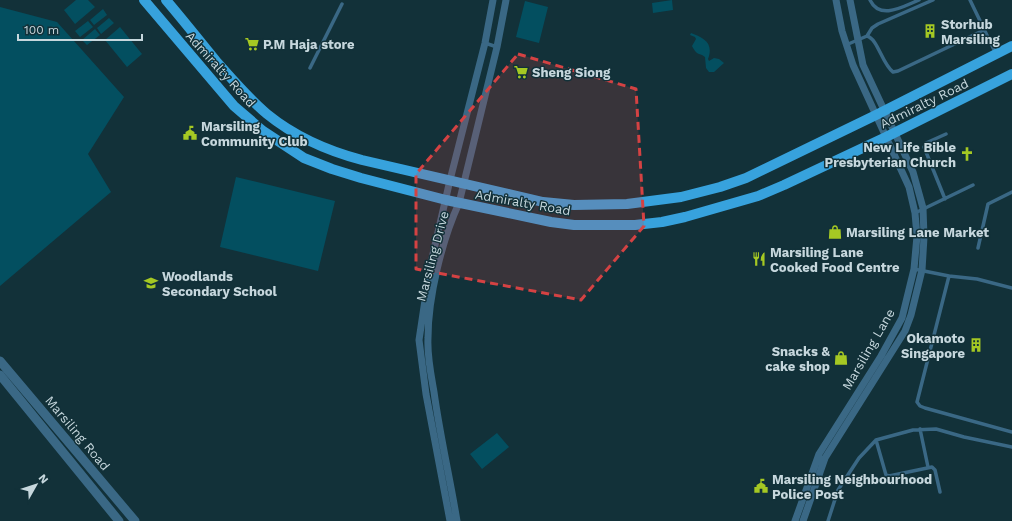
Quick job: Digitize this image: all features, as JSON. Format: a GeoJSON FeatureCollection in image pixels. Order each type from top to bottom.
{"type":"FeatureCollection","features":[{"type":"Feature","properties":{"kind":"main road","name":"Admiralty Road"},"geometry":{"type":"LineString","coordinates":[[144,0],[215,86],[234,106],[258,127],[304,158],[332,169],[446,200],[566,224],[630,225],[662,222],[686,217],[758,196],[784,185],[1012,74]]}},
{"type":"Feature","properties":{"kind":"main road","name":"Admiralty Road"},"geometry":{"type":"LineString","coordinates":[[166,0],[249,98],[286,128],[312,142],[345,156],[543,202],[574,205],[627,204],[681,197],[746,178],[880,113],[1012,46]]}},
{"type":"Feature","properties":{"kind":"street","name":"Marsiling Drive"},"geometry":{"type":"LineString","coordinates":[[450,521],[426,394],[419,340],[430,266],[485,43],[493,0]]}},
{"type":"Feature","properties":{"kind":"street","name":"Marsiling Drive"},"geometry":{"type":"LineString","coordinates":[[457,521],[440,433],[430,364],[428,339],[431,302],[445,241],[459,203],[464,183],[497,47],[506,0]]}},
{"type":"Feature","properties":{"kind":"street","name":"Marsiling Lane"},"geometry":{"type":"LineString","coordinates":[[802,521],[825,458],[838,431],[884,358],[902,318],[918,269],[924,237],[923,208],[913,172],[890,134],[853,65],[846,45],[836,0]]}},
{"type":"Feature","properties":{"kind":"street","name":"Marsiling Lane"},"geometry":{"type":"LineString","coordinates":[[850,0],[863,65],[880,113]]}},
{"type":"Feature","properties":{"kind":"street","name":"Marsiling Lane"},"geometry":{"type":"LineString","coordinates":[[890,134],[909,187],[915,213],[918,269]]}},
{"type":"Feature","properties":{"kind":"street","name":"Marsiling Road"},"geometry":{"type":"LineString","coordinates":[[0,361],[135,521]]}},
{"type":"Feature","properties":{"kind":"street","name":"Marsiling Road"},"geometry":{"type":"LineString","coordinates":[[0,375],[119,521]]}},
{"type":"Feature","properties":{"kind":"street","name":"Marsiling Lane"},"geometry":{"type":"LineString","coordinates":[[795,521],[819,454],[838,431]]}},
{"type":"Feature","properties":{"kind":"lane"},"geometry":{"type":"LineString","coordinates":[[870,0],[871,3],[879,10],[885,12],[893,11],[919,0]]}},
{"type":"Feature","properties":{"kind":"lane"},"geometry":{"type":"LineString","coordinates":[[846,45],[868,36],[872,28],[878,24],[933,0]]}},
{"type":"Feature","properties":{"kind":"lane"},"geometry":{"type":"LineString","coordinates":[[970,0],[996,55]]}},
{"type":"Feature","properties":{"kind":"lane"},"geometry":{"type":"LineString","coordinates":[[310,68],[342,4]]}},
{"type":"Feature","properties":{"kind":"lane"},"geometry":{"type":"LineString","coordinates":[[868,36],[873,38],[888,68],[893,72],[984,30]]}},
{"type":"Feature","properties":{"kind":"lane"},"geometry":{"type":"LineString","coordinates":[[485,43],[497,47]]}},
{"type":"Feature","properties":{"kind":"lane"},"geometry":{"type":"LineString","coordinates":[[945,199],[924,147],[926,143],[946,134]]}},
{"type":"Feature","properties":{"kind":"lane"},"geometry":{"type":"LineString","coordinates":[[915,213],[973,185]]}},
{"type":"Feature","properties":{"kind":"lane"},"geometry":{"type":"LineString","coordinates":[[978,248],[988,204],[1012,192]]}},
{"type":"Feature","properties":{"kind":"lane"},"geometry":{"type":"LineString","coordinates":[[918,269],[949,276],[976,278],[1012,288]]}},
{"type":"Feature","properties":{"kind":"lane"},"geometry":{"type":"LineString","coordinates":[[949,276],[917,402],[920,406],[925,408],[1012,432]]}},
{"type":"Feature","properties":{"kind":"lane"},"geometry":{"type":"LineString","coordinates":[[920,429],[928,468]]}},
{"type":"Feature","properties":{"kind":"lane"},"geometry":{"type":"LineString","coordinates":[[828,521],[838,490],[859,458],[876,440],[913,430],[936,429],[964,437],[1012,447]]}},
{"type":"Feature","properties":{"kind":"lane"},"geometry":{"type":"LineString","coordinates":[[876,440],[886,475],[889,476],[932,467],[935,470],[940,492]]}},
{"type":"Feature","properties":{"kind":"highlighted area"},"geometry":{"type":"Polygon","coordinates":[[[518,54],[636,89],[644,226],[581,300],[416,269],[416,174],[518,54]]]}},
{"type":"Feature","properties":{"kind":"shaded area"},"geometry":{"type":"Polygon","coordinates":[[[76,0],[88,0],[95,7],[75,24],[64,10],[76,0]]]}},
{"type":"Feature","properties":{"kind":"shaded area"},"geometry":{"type":"Polygon","coordinates":[[[672,0],[673,10],[653,13],[652,3],[672,0]]]}},
{"type":"Feature","properties":{"kind":"shaded area"},"geometry":{"type":"Polygon","coordinates":[[[525,1],[548,7],[539,43],[516,37],[525,1]]]}},
{"type":"Feature","properties":{"kind":"shaded area"},"geometry":{"type":"Polygon","coordinates":[[[0,7],[57,22],[124,97],[88,154],[111,192],[0,286],[0,7]]]}},
{"type":"Feature","properties":{"kind":"shaded area"},"geometry":{"type":"Polygon","coordinates":[[[103,9],[107,15],[94,25],[90,20],[103,9]]]}},
{"type":"Feature","properties":{"kind":"shaded area"},"geometry":{"type":"Polygon","coordinates":[[[109,18],[114,23],[101,34],[97,28],[109,18]]]}},
{"type":"Feature","properties":{"kind":"shaded area"},"geometry":{"type":"Polygon","coordinates":[[[88,21],[93,27],[80,37],[75,31],[88,21]]]}},
{"type":"Feature","properties":{"kind":"shaded area"},"geometry":{"type":"Polygon","coordinates":[[[120,27],[142,54],[127,67],[105,40],[120,27]]]}},
{"type":"Feature","properties":{"kind":"shaded area"},"geometry":{"type":"Polygon","coordinates":[[[95,29],[100,35],[87,45],[82,40],[95,29]]]}},
{"type":"Feature","properties":{"kind":"shaded area"},"geometry":{"type":"Polygon","coordinates":[[[691,33],[704,39],[709,45],[709,61],[714,58],[719,59],[724,63],[714,72],[709,72],[706,68],[705,57],[697,53],[692,46],[696,39],[690,35],[691,33]]]}},
{"type":"Feature","properties":{"kind":"shaded area"},"geometry":{"type":"Polygon","coordinates":[[[236,177],[335,201],[318,271],[220,247],[236,177]]]}},
{"type":"Feature","properties":{"kind":"shaded area"},"geometry":{"type":"Polygon","coordinates":[[[497,433],[509,447],[482,469],[470,454],[497,433]]]}},
{"type":"Feature","properties":{"kind":"place","name":"Storhub Marsiling"},"geometry":{"type":"Point","coordinates":[930,31]}},
{"type":"Feature","properties":{"kind":"place","name":"P.M Haja store"},"geometry":{"type":"Point","coordinates":[252,44]}},
{"type":"Feature","properties":{"kind":"place","name":"Sheng Siong"},"geometry":{"type":"Point","coordinates":[521,72]}},
{"type":"Feature","properties":{"kind":"place","name":"Marsiling Community Club"},"geometry":{"type":"Point","coordinates":[190,133]}},
{"type":"Feature","properties":{"kind":"place","name":"New Life Bible Presbyterian Church"},"geometry":{"type":"Point","coordinates":[967,154]}},
{"type":"Feature","properties":{"kind":"place","name":"Marsiling Lane Market"},"geometry":{"type":"Point","coordinates":[835,232]}},
{"type":"Feature","properties":{"kind":"place","name":"Marsiling Lane Cooked Food Centre"},"geometry":{"type":"Point","coordinates":[759,259]}},
{"type":"Feature","properties":{"kind":"place","name":"Woodlands Secondary School"},"geometry":{"type":"Point","coordinates":[151,283]}},
{"type":"Feature","properties":{"kind":"place","name":"Okamoto Singapore"},"geometry":{"type":"Point","coordinates":[976,345]}},
{"type":"Feature","properties":{"kind":"place","name":"Snacks & cake shop"},"geometry":{"type":"Point","coordinates":[841,358]}},
{"type":"Feature","properties":{"kind":"place","name":"Marsiling Neighbourhood Police Post"},"geometry":{"type":"Point","coordinates":[761,486]}}]}
